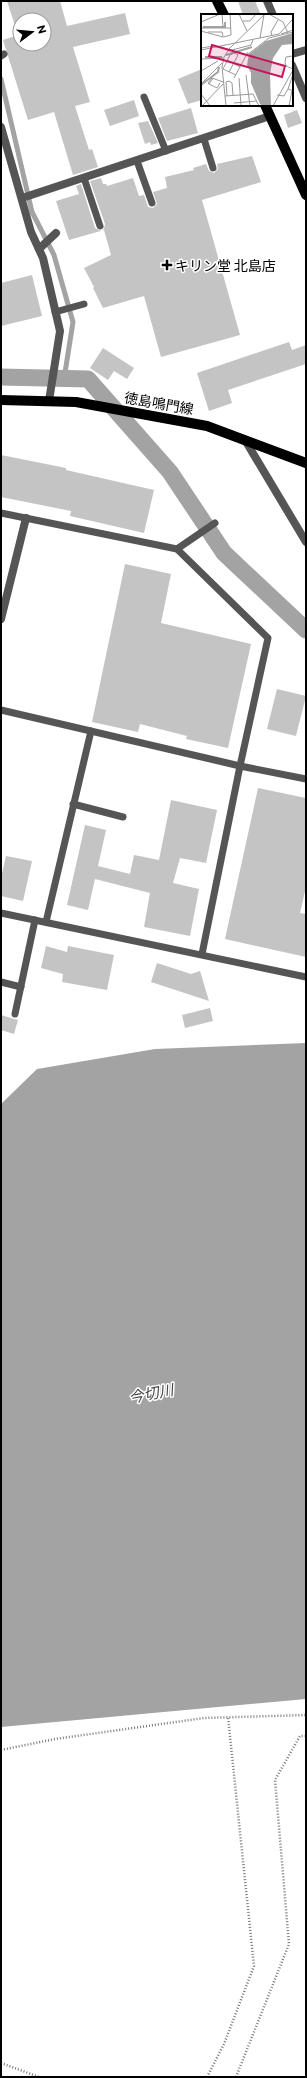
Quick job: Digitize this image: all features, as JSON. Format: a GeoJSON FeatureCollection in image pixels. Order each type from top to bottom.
{"type":"FeatureCollection","features":[{"type":"Feature","properties":{"kind":"main road"},"geometry":{"type":"LineString","coordinates":[[217,1],[224,14]]}},
{"type":"Feature","properties":{"kind":"main road"},"geometry":{"type":"LineString","coordinates":[[265,106],[306,195]]}},
{"type":"Feature","properties":{"kind":"main road","name":"徳島鳴門線"},"geometry":{"type":"LineString","coordinates":[[1,400],[76,402],[207,426],[306,463]]}},
{"type":"Feature","properties":{"kind":"street"},"geometry":{"type":"LineString","coordinates":[[267,1],[273,14]]}},
{"type":"Feature","properties":{"kind":"street"},"geometry":{"type":"LineString","coordinates":[[293,54],[306,50]]}},
{"type":"Feature","properties":{"kind":"street"},"geometry":{"type":"LineString","coordinates":[[293,67],[306,98]]}},
{"type":"Feature","properties":{"kind":"street"},"geometry":{"type":"LineString","coordinates":[[22,198],[166,152],[270,116]]}},
{"type":"Feature","properties":{"kind":"street"},"geometry":{"type":"LineString","coordinates":[[1,128],[31,232],[43,258],[60,331],[49,401]]}},
{"type":"Feature","properties":{"kind":"street"},"geometry":{"type":"LineString","coordinates":[[39,249],[56,233]]}},
{"type":"Feature","properties":{"kind":"street"},"geometry":{"type":"LineString","coordinates":[[245,440],[306,542]]}},
{"type":"Feature","properties":{"kind":"street"},"geometry":{"type":"LineString","coordinates":[[1,619],[26,518]]}},
{"type":"Feature","properties":{"kind":"lane"},"geometry":{"type":"LineString","coordinates":[[144,96],[166,152]]}},
{"type":"Feature","properties":{"kind":"lane"},"geometry":{"type":"LineString","coordinates":[[204,139],[213,168]]}},
{"type":"Feature","properties":{"kind":"lane"},"geometry":{"type":"LineString","coordinates":[[137,161],[152,202]]}},
{"type":"Feature","properties":{"kind":"lane"},"geometry":{"type":"LineString","coordinates":[[84,178],[100,226]]}},
{"type":"Feature","properties":{"kind":"lane"},"geometry":{"type":"LineString","coordinates":[[55,312],[84,304]]}},
{"type":"Feature","properties":{"kind":"lane"},"geometry":{"type":"LineString","coordinates":[[1,513],[177,548],[268,638],[240,766],[202,954]]}},
{"type":"Feature","properties":{"kind":"lane"},"geometry":{"type":"LineString","coordinates":[[177,548],[215,523]]}},
{"type":"Feature","properties":{"kind":"lane"},"geometry":{"type":"LineString","coordinates":[[1,710],[240,766],[306,779]]}},
{"type":"Feature","properties":{"kind":"lane"},"geometry":{"type":"LineString","coordinates":[[46,922],[91,731]]}},
{"type":"Feature","properties":{"kind":"lane"},"geometry":{"type":"LineString","coordinates":[[73,804],[123,817]]}},
{"type":"Feature","properties":{"kind":"lane"},"geometry":{"type":"LineString","coordinates":[[1,913],[306,977]]}},
{"type":"Feature","properties":{"kind":"lane"},"geometry":{"type":"LineString","coordinates":[[15,1014],[36,920]]}},
{"type":"Feature","properties":{"kind":"lane"},"geometry":{"type":"LineString","coordinates":[[1,982],[21,987]]}},
{"type":"Feature","properties":{"kind":"path"},"geometry":{"type":"LineString","coordinates":[[1,1750],[55,1739],[126,1728],[228,1717],[306,1715]]}},
{"type":"Feature","properties":{"kind":"path"},"geometry":{"type":"LineString","coordinates":[[207,2077],[224,2044],[254,1966],[228,1717]]}},
{"type":"Feature","properties":{"kind":"path"},"geometry":{"type":"LineString","coordinates":[[236,2077],[289,1944],[275,1780],[300,1736],[306,1736]]}},
{"type":"Feature","properties":{"kind":"path"},"geometry":{"type":"LineString","coordinates":[[1,2062],[39,2077]]}},
{"type":"Feature","properties":{"kind":"water","name":"今切川"},"geometry":{"type":"Polygon","coordinates":[[[306,1043],[306,1699],[1,1727],[1,1104],[37,1069],[155,1049],[306,1043]]]}},
{"type":"Feature","properties":{"kind":"building"},"geometry":{"type":"Polygon","coordinates":[[[7,1],[60,1],[67,26],[125,13],[130,34],[73,47],[90,102],[75,106],[89,150],[92,149],[98,167],[73,175],[54,112],[28,120],[3,40],[12,37],[12,52],[52,52],[52,12],[12,12],[12,16],[7,1]]]}},
{"type":"Feature","properties":{"kind":"building"},"geometry":{"type":"Polygon","coordinates":[[[238,1],[255,1],[261,14],[243,14],[238,1]]]}},
{"type":"Feature","properties":{"kind":"building"},"geometry":{"type":"Polygon","coordinates":[[[201,69],[201,100],[188,104],[178,79],[201,69]]]}},
{"type":"Feature","properties":{"kind":"building"},"geometry":{"type":"Polygon","coordinates":[[[134,100],[139,116],[110,126],[104,110],[134,100]]]}},
{"type":"Feature","properties":{"kind":"building"},"geometry":{"type":"Polygon","coordinates":[[[191,108],[198,133],[167,141],[158,118],[191,108]]]}},
{"type":"Feature","properties":{"kind":"building"},"geometry":{"type":"Polygon","coordinates":[[[297,110],[302,123],[288,128],[284,115],[297,110]]]}},
{"type":"Feature","properties":{"kind":"building"},"geometry":{"type":"Polygon","coordinates":[[[148,121],[158,143],[151,145],[150,142],[145,144],[138,123],[148,121]]]}},
{"type":"Feature","properties":{"kind":"building","name":"キリン堂 北島店"},"geometry":{"type":"Polygon","coordinates":[[[252,156],[261,182],[202,200],[240,335],[161,357],[144,296],[103,308],[93,288],[94,287],[84,268],[111,255],[104,230],[101,231],[104,229],[105,224],[90,181],[101,178],[103,184],[106,184],[107,186],[133,178],[139,196],[144,195],[148,207],[153,208],[157,204],[153,192],[167,188],[165,177],[194,170],[193,168],[206,164],[209,171],[214,173],[218,169],[217,164],[252,156]]]}},
{"type":"Feature","properties":{"kind":"building"},"geometry":{"type":"Polygon","coordinates":[[[81,184],[95,228],[101,231],[69,240],[56,201],[79,194],[76,186],[81,184]]]}},
{"type":"Feature","properties":{"kind":"building"},"geometry":{"type":"Polygon","coordinates":[[[32,275],[42,316],[1,326],[1,283],[32,275]]]}},
{"type":"Feature","properties":{"kind":"building"},"geometry":{"type":"Polygon","coordinates":[[[289,342],[292,350],[306,345],[306,364],[228,390],[232,403],[209,411],[197,373],[289,342]]]}},
{"type":"Feature","properties":{"kind":"building"},"geometry":{"type":"Polygon","coordinates":[[[103,348],[134,368],[127,379],[114,371],[108,380],[90,368],[103,348]]]}},
{"type":"Feature","properties":{"kind":"building"},"geometry":{"type":"Polygon","coordinates":[[[1,455],[66,468],[66,470],[154,490],[144,533],[70,516],[71,511],[1,497],[1,455]]]}},
{"type":"Feature","properties":{"kind":"building"},"geometry":{"type":"Polygon","coordinates":[[[125,564],[171,574],[161,623],[251,644],[228,748],[186,739],[187,736],[140,724],[138,732],[92,722],[125,564]]]}},
{"type":"Feature","properties":{"kind":"building"},"geometry":{"type":"Polygon","coordinates":[[[277,689],[306,696],[296,736],[267,729],[277,689]]]}},
{"type":"Feature","properties":{"kind":"building"},"geometry":{"type":"Polygon","coordinates":[[[258,788],[306,798],[306,887],[300,913],[306,914],[306,957],[225,939],[258,788]]]}},
{"type":"Feature","properties":{"kind":"building"},"geometry":{"type":"Polygon","coordinates":[[[171,800],[217,810],[206,863],[180,858],[173,883],[199,889],[190,936],[144,927],[150,893],[95,879],[88,910],[67,905],[85,825],[106,830],[98,866],[130,874],[134,855],[159,860],[171,800]]]}},
{"type":"Feature","properties":{"kind":"building"},"geometry":{"type":"Polygon","coordinates":[[[6,856],[32,861],[23,901],[1,896],[1,878],[6,856]]]}},
{"type":"Feature","properties":{"kind":"building"},"geometry":{"type":"Polygon","coordinates":[[[46,946],[67,952],[68,946],[114,955],[107,990],[62,982],[63,974],[41,968],[46,946]]]}},
{"type":"Feature","properties":{"kind":"building"},"geometry":{"type":"Polygon","coordinates":[[[157,963],[191,974],[200,971],[209,1001],[151,982],[157,963]]]}},
{"type":"Feature","properties":{"kind":"building"},"geometry":{"type":"Polygon","coordinates":[[[210,1008],[213,1021],[185,1028],[182,1015],[210,1008]]]}},
{"type":"Feature","properties":{"kind":"building"},"geometry":{"type":"Polygon","coordinates":[[[1,1015],[18,1020],[14,1034],[1,1030],[1,1015]]]}},
{"type":"Feature","properties":{"kind":"waterway"},"geometry":{"type":"LineString","coordinates":[[1,79],[32,212],[54,255],[73,322],[64,379]]}},
{"type":"Feature","properties":{"kind":"waterway"},"geometry":{"type":"LineString","coordinates":[[1,377],[88,379],[170,472],[224,553],[306,630]]}},
{"type":"Feature","properties":{"kind":"place","name":"キリン堂 北島店"},"geometry":{"type":"Point","coordinates":[167,265]}}]}
